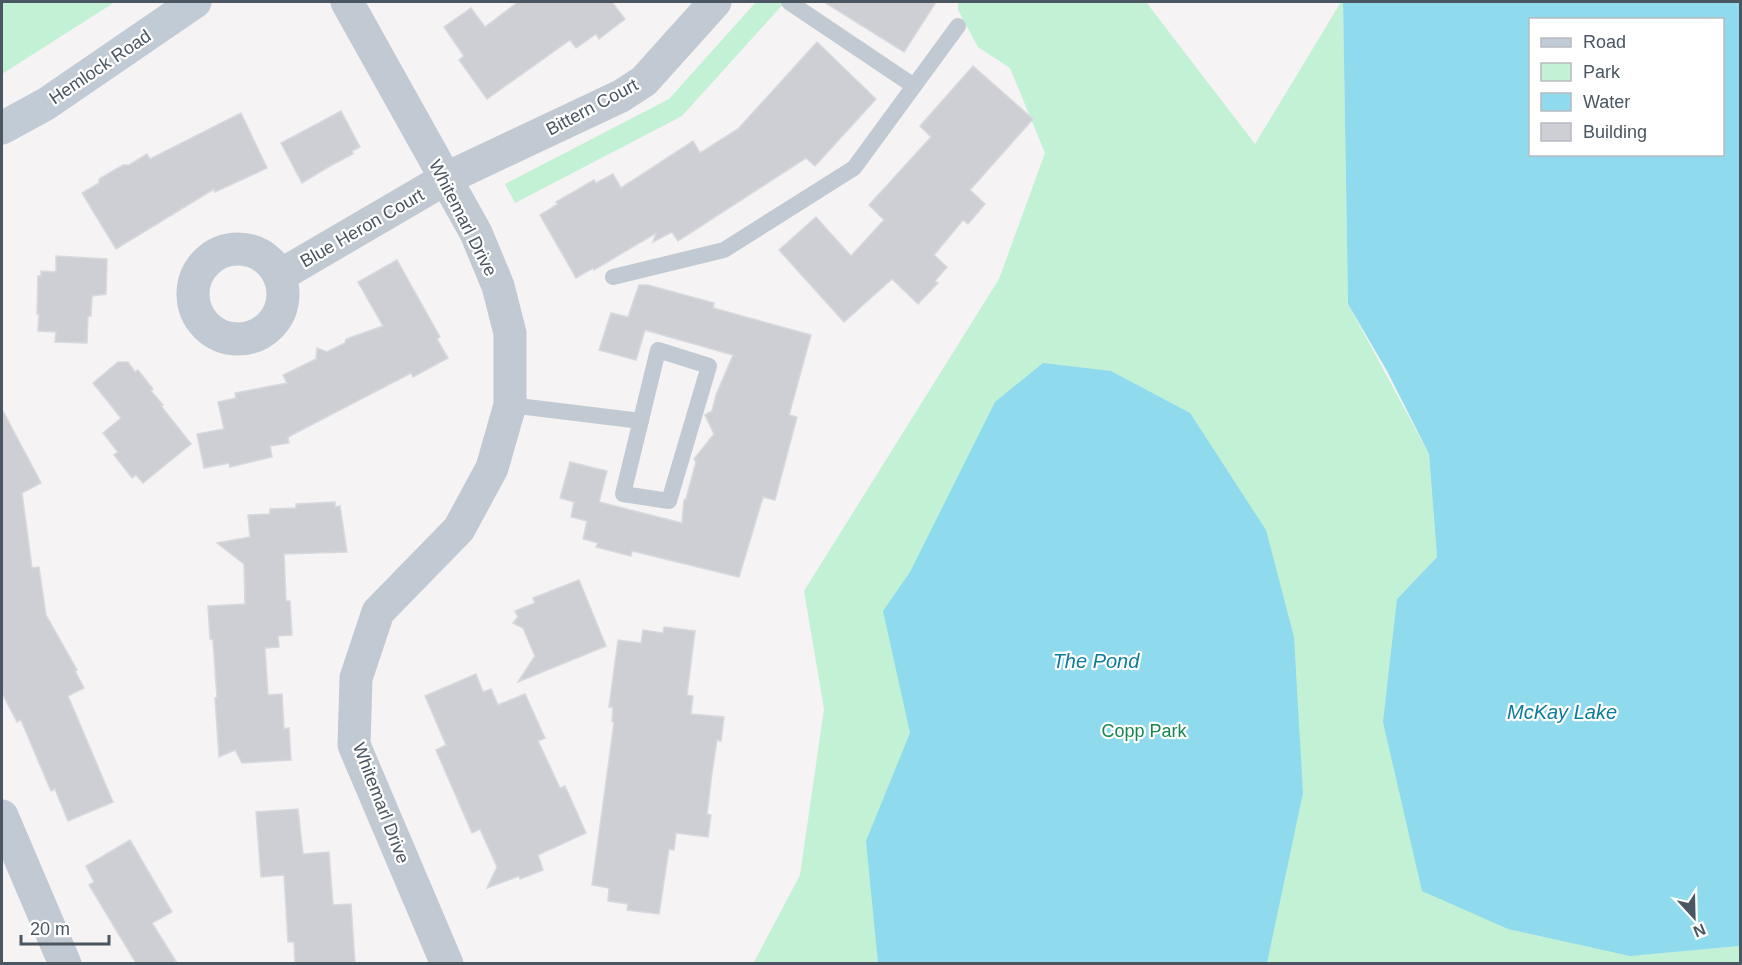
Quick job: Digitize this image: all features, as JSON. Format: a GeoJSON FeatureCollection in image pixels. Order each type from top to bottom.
{"type":"FeatureCollection","features":[{"type":"Feature","properties":{"kind":"main road","name":"Hemlock Road"},"geometry":{"type":"LineString","coordinates":[[2,128],[46,104],[195,2]]}},
{"type":"Feature","properties":{"kind":"street","name":"Whitemarl Drive"},"geometry":{"type":"LineString","coordinates":[[347,2],[476,233],[498,286],[510,333],[510,405],[492,468],[459,529],[378,612],[356,678],[354,745],[447,963]]}},
{"type":"Feature","properties":{"kind":"street","name":"Bittern Court"},"geometry":{"type":"LineString","coordinates":[[445,179],[621,96],[651,73],[715,2]]}},
{"type":"Feature","properties":{"kind":"street","name":"Blue Heron Court"},"geometry":{"type":"LineString","coordinates":[[279,276],[445,179]]}},
{"type":"Feature","properties":{"kind":"street"},"geometry":{"type":"LineString","coordinates":[[2,816],[65,963]]}},
{"type":"Feature","properties":{"kind":"lane"},"geometry":{"type":"LineString","coordinates":[[789,2],[914,86]]}},
{"type":"Feature","properties":{"kind":"lane"},"geometry":{"type":"LineString","coordinates":[[613,277],[724,250],[854,168],[958,26]]}},
{"type":"Feature","properties":{"kind":"lane"},"geometry":{"type":"LineString","coordinates":[[658,350],[709,366],[669,501],[622,494],[641,421],[658,350]]}},
{"type":"Feature","properties":{"kind":"lane"},"geometry":{"type":"LineString","coordinates":[[510,405],[641,421]]}},
{"type":"Feature","properties":{"kind":"green space"},"geometry":{"type":"Polygon","coordinates":[[[2,2],[115,2],[2,74],[2,2]]]}},
{"type":"Feature","properties":{"kind":"green space"},"geometry":{"type":"Polygon","coordinates":[[[756,2],[785,2],[682,116],[515,203],[505,184],[669,99],[756,2]]]}},
{"type":"Feature","properties":{"kind":"green space","name":"Copp Park"},"geometry":{"type":"Polygon","coordinates":[[[958,2],[1146,2],[1255,144],[1343,2],[1348,304],[1429,454],[1437,557],[1397,599],[1636,955],[1740,946],[1740,963],[753,964],[800,875],[824,709],[804,591],[999,279],[1045,153],[1010,68],[978,47],[958,10],[958,2]]]}},
{"type":"Feature","properties":{"kind":"water","name":"McKay Lake"},"geometry":{"type":"Polygon","coordinates":[[[1343,2],[1740,2],[1740,946],[1630,956],[1508,929],[1422,891],[1383,722],[1397,599],[1437,557],[1429,454],[1387,371],[1348,304],[1343,2]]]}},
{"type":"Feature","properties":{"kind":"water","name":"The Pond"},"geometry":{"type":"Polygon","coordinates":[[[1043,363],[1111,371],[1190,413],[1266,530],[1294,637],[1303,793],[1267,963],[878,963],[866,841],[910,733],[883,611],[910,572],[995,402],[1043,363]]]}},
{"type":"Feature","properties":{"kind":"building"},"geometry":{"type":"Polygon","coordinates":[[[518,2],[612,2],[625,19],[599,39],[596,34],[576,48],[570,40],[487,99],[459,60],[464,56],[444,27],[471,8],[485,27],[518,2]]]}},
{"type":"Feature","properties":{"kind":"building"},"geometry":{"type":"Polygon","coordinates":[[[824,2],[936,2],[904,52],[824,2]]]}},
{"type":"Feature","properties":{"kind":"building"},"geometry":{"type":"Polygon","coordinates":[[[817,42],[876,99],[815,166],[806,158],[678,241],[672,232],[653,242],[656,233],[594,270],[593,268],[576,278],[540,215],[558,204],[556,202],[594,180],[596,183],[613,174],[621,188],[693,141],[700,153],[738,129],[817,42]]]}},
{"type":"Feature","properties":{"kind":"building"},"geometry":{"type":"Polygon","coordinates":[[[973,66],[1033,119],[970,190],[985,204],[968,224],[963,220],[934,255],[947,267],[935,281],[938,283],[918,304],[892,279],[844,322],[779,250],[816,217],[851,256],[884,220],[869,205],[931,137],[920,126],[973,66]]]}},
{"type":"Feature","properties":{"kind":"building"},"geometry":{"type":"Polygon","coordinates":[[[341,111],[360,147],[352,151],[353,154],[302,183],[281,143],[341,111]]]}},
{"type":"Feature","properties":{"kind":"building"},"geometry":{"type":"Polygon","coordinates":[[[241,113],[267,168],[215,192],[214,189],[116,249],[82,193],[99,183],[99,179],[123,165],[129,165],[147,154],[150,159],[241,113]]]}},
{"type":"Feature","properties":{"kind":"building"},"geometry":{"type":"Polygon","coordinates":[[[56,256],[107,259],[106,294],[92,296],[91,316],[88,316],[87,343],[55,342],[56,332],[38,331],[38,276],[41,276],[41,271],[56,272],[56,256]]]}},
{"type":"Feature","properties":{"kind":"building"},"geometry":{"type":"Polygon","coordinates":[[[397,260],[440,337],[437,339],[448,358],[413,377],[411,373],[288,437],[289,443],[270,446],[272,457],[230,467],[229,463],[204,468],[197,434],[224,429],[218,402],[236,398],[235,393],[287,383],[283,375],[316,359],[317,348],[327,352],[345,343],[346,339],[383,326],[358,282],[397,260]]]}},
{"type":"Feature","properties":{"kind":"building"},"geometry":{"type":"Polygon","coordinates":[[[639,285],[648,285],[714,303],[713,308],[811,335],[789,415],[797,417],[775,500],[763,497],[739,577],[632,551],[631,556],[596,547],[598,543],[583,539],[587,521],[571,517],[574,502],[560,498],[570,462],[607,471],[599,502],[682,523],[684,500],[696,462],[694,459],[714,434],[705,415],[712,411],[716,395],[733,355],[645,330],[636,360],[599,350],[611,313],[628,317],[639,285]]]}},
{"type":"Feature","properties":{"kind":"building"},"geometry":{"type":"Polygon","coordinates":[[[118,362],[128,362],[135,372],[138,370],[153,389],[151,391],[163,405],[161,406],[191,444],[143,483],[136,475],[132,478],[114,455],[118,452],[103,433],[121,418],[93,383],[118,362]]]}},
{"type":"Feature","properties":{"kind":"building"},"geometry":{"type":"Polygon","coordinates":[[[2,409],[41,483],[22,493],[32,568],[39,567],[46,615],[77,670],[75,671],[84,688],[68,696],[113,802],[68,821],[55,789],[51,791],[21,720],[17,722],[2,693],[2,409]]]}},
{"type":"Feature","properties":{"kind":"building"},"geometry":{"type":"Polygon","coordinates":[[[335,502],[335,507],[340,506],[347,552],[284,554],[286,601],[290,601],[292,635],[278,636],[279,647],[265,648],[268,695],[282,694],[284,729],[289,728],[291,760],[242,763],[235,750],[219,757],[213,640],[210,639],[208,606],[245,604],[244,564],[217,543],[250,537],[248,515],[270,514],[270,509],[296,508],[296,504],[335,502]]]}},
{"type":"Feature","properties":{"kind":"building"},"geometry":{"type":"Polygon","coordinates":[[[579,580],[606,646],[518,682],[535,656],[523,628],[513,623],[518,617],[515,611],[535,603],[533,598],[579,580]]]}},
{"type":"Feature","properties":{"kind":"building"},"geometry":{"type":"Polygon","coordinates":[[[664,627],[695,631],[687,695],[693,696],[691,714],[724,717],[721,741],[717,740],[712,773],[707,814],[711,815],[708,837],[676,833],[674,850],[669,849],[659,914],[627,910],[628,904],[608,901],[609,888],[592,885],[614,723],[612,721],[613,707],[609,707],[618,640],[641,643],[643,630],[663,633],[664,627]]]}},
{"type":"Feature","properties":{"kind":"building"},"geometry":{"type":"Polygon","coordinates":[[[476,674],[483,692],[491,689],[498,705],[525,694],[545,738],[538,741],[560,788],[565,786],[586,833],[538,855],[543,870],[487,888],[497,867],[480,829],[472,833],[436,750],[446,745],[425,696],[476,674]]]}},
{"type":"Feature","properties":{"kind":"building"},"geometry":{"type":"Polygon","coordinates":[[[298,809],[303,854],[329,852],[333,905],[351,904],[355,963],[295,963],[294,942],[288,942],[284,875],[261,877],[256,812],[298,809]]]}},
{"type":"Feature","properties":{"kind":"building"},"geometry":{"type":"Polygon","coordinates":[[[130,840],[172,912],[152,923],[177,963],[136,963],[89,885],[94,882],[86,866],[130,840]]]}}]}
